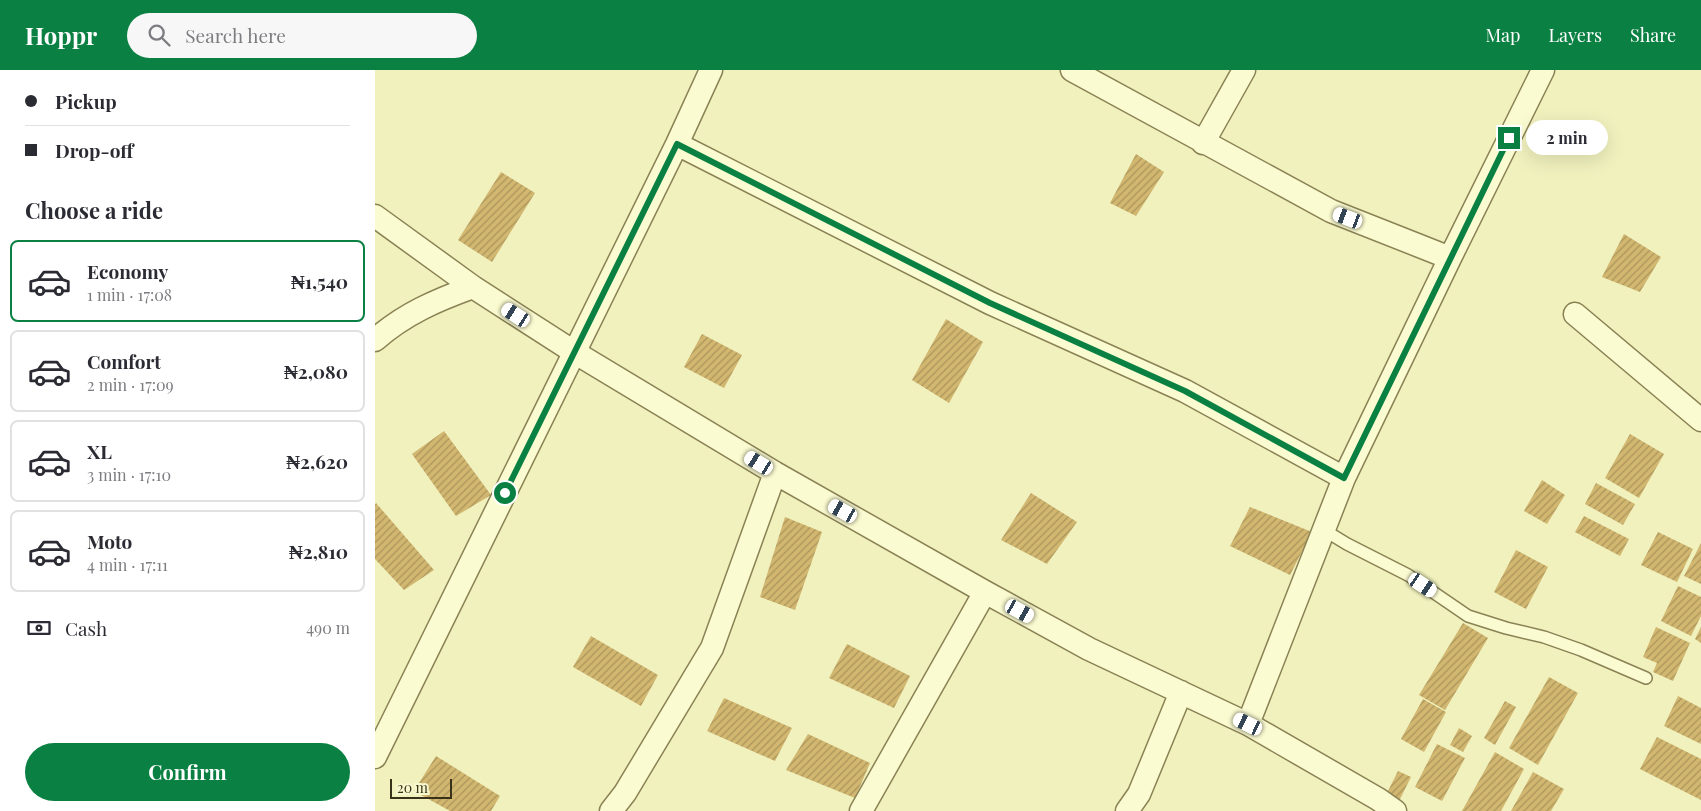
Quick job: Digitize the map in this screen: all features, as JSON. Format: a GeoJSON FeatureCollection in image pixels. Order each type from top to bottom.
{"type":"FeatureCollection","features":[{"type":"Feature","properties":{"kind":"street"},"geometry":{"type":"LineString","coordinates":[[375,757],[677,144],[711,70]]}},
{"type":"Feature","properties":{"kind":"street"},"geometry":{"type":"LineString","coordinates":[[1072,70],[1331,211],[1450,258]]}},
{"type":"Feature","properties":{"kind":"street"},"geometry":{"type":"LineString","coordinates":[[1203,143],[1244,70]]}},
{"type":"Feature","properties":{"kind":"street"},"geometry":{"type":"LineString","coordinates":[[1248,724],[1344,478],[1543,70]]}},
{"type":"Feature","properties":{"kind":"street"},"geometry":{"type":"LineString","coordinates":[[677,144],[990,303],[1185,391],[1344,478]]}},
{"type":"Feature","properties":{"kind":"street"},"geometry":{"type":"LineString","coordinates":[[375,216],[473,287],[574,352],[775,473],[1089,649],[1248,724],[1381,807]]}},
{"type":"Feature","properties":{"kind":"street"},"geometry":{"type":"LineString","coordinates":[[375,340],[411,312],[440,298],[473,287]]}},
{"type":"Feature","properties":{"kind":"street"},"geometry":{"type":"LineString","coordinates":[[1575,314],[1701,420]]}},
{"type":"Feature","properties":{"kind":"street"},"geometry":{"type":"LineString","coordinates":[[611,811],[625,793],[712,648],[775,473]]}},
{"type":"Feature","properties":{"kind":"street"},"geometry":{"type":"LineString","coordinates":[[861,811],[985,592]]}},
{"type":"Feature","properties":{"kind":"street"},"geometry":{"type":"LineString","coordinates":[[1127,811],[1139,794],[1181,692]]}},
{"type":"Feature","properties":{"kind":"lane"},"geometry":{"type":"LineString","coordinates":[[1324,530],[1408,575],[1468,616],[1544,637],[1581,650],[1646,678]]}},
{"type":"Feature","properties":{"kind":"building"},"geometry":{"type":"Polygon","coordinates":[[[1136,154],[1164,172],[1136,216],[1110,203],[1136,154]]]}},
{"type":"Feature","properties":{"kind":"building"},"geometry":{"type":"Polygon","coordinates":[[[501,172],[535,193],[492,262],[458,240],[501,172]]]}},
{"type":"Feature","properties":{"kind":"building"},"geometry":{"type":"Polygon","coordinates":[[[1624,234],[1661,257],[1640,292],[1602,277],[1624,234]]]}},
{"type":"Feature","properties":{"kind":"building"},"geometry":{"type":"Polygon","coordinates":[[[946,319],[983,342],[949,403],[912,380],[946,319]]]}},
{"type":"Feature","properties":{"kind":"building"},"geometry":{"type":"Polygon","coordinates":[[[702,334],[742,355],[724,388],[684,367],[702,334]]]}},
{"type":"Feature","properties":{"kind":"building"},"geometry":{"type":"Polygon","coordinates":[[[444,431],[491,495],[456,516],[412,454],[444,431]]]}},
{"type":"Feature","properties":{"kind":"building"},"geometry":{"type":"Polygon","coordinates":[[[1630,434],[1664,454],[1639,498],[1605,478],[1630,434]]]}},
{"type":"Feature","properties":{"kind":"building"},"geometry":{"type":"Polygon","coordinates":[[[1542,480],[1565,495],[1547,524],[1524,511],[1542,480]]]}},
{"type":"Feature","properties":{"kind":"building"},"geometry":{"type":"Polygon","coordinates":[[[1596,483],[1635,504],[1623,525],[1585,504],[1596,483]]]}},
{"type":"Feature","properties":{"kind":"building"},"geometry":{"type":"Polygon","coordinates":[[[1031,493],[1077,522],[1047,564],[1001,540],[1031,493]]]}},
{"type":"Feature","properties":{"kind":"building"},"geometry":{"type":"Polygon","coordinates":[[[376,503],[434,570],[404,590],[375,559],[376,503]]]}},
{"type":"Feature","properties":{"kind":"building"},"geometry":{"type":"Polygon","coordinates":[[[1250,507],[1312,532],[1290,575],[1230,546],[1250,507]]]}},
{"type":"Feature","properties":{"kind":"building"},"geometry":{"type":"Polygon","coordinates":[[[1584,516],[1629,539],[1620,556],[1575,532],[1584,516]]]}},
{"type":"Feature","properties":{"kind":"building"},"geometry":{"type":"Polygon","coordinates":[[[785,517],[822,532],[795,610],[760,597],[785,517]]]}},
{"type":"Feature","properties":{"kind":"building"},"geometry":{"type":"Polygon","coordinates":[[[1658,532],[1693,549],[1677,582],[1641,565],[1658,532]]]}},
{"type":"Feature","properties":{"kind":"building"},"geometry":{"type":"Polygon","coordinates":[[[1701,543],[1701,584],[1684,576],[1701,543]]]}},
{"type":"Feature","properties":{"kind":"building"},"geometry":{"type":"Polygon","coordinates":[[[1516,550],[1548,567],[1526,609],[1494,592],[1516,550]]]}},
{"type":"Feature","properties":{"kind":"building"},"geometry":{"type":"Polygon","coordinates":[[[1678,586],[1701,597],[1701,616],[1691,636],[1661,621],[1678,586]]]}},
{"type":"Feature","properties":{"kind":"building"},"geometry":{"type":"Polygon","coordinates":[[[1463,623],[1488,638],[1445,710],[1419,695],[1463,623]]]}},
{"type":"Feature","properties":{"kind":"building"},"geometry":{"type":"Polygon","coordinates":[[[1656,627],[1690,643],[1673,681],[1653,672],[1657,663],[1643,657],[1656,627]]]}},
{"type":"Feature","properties":{"kind":"building"},"geometry":{"type":"Polygon","coordinates":[[[1701,627],[1701,643],[1695,639],[1701,627]]]}},
{"type":"Feature","properties":{"kind":"building"},"geometry":{"type":"Polygon","coordinates":[[[591,636],[658,675],[641,706],[573,667],[591,636]]]}},
{"type":"Feature","properties":{"kind":"building"},"geometry":{"type":"Polygon","coordinates":[[[847,644],[910,676],[894,708],[829,678],[847,644]]]}},
{"type":"Feature","properties":{"kind":"building"},"geometry":{"type":"Polygon","coordinates":[[[1549,677],[1578,693],[1538,765],[1509,748],[1549,677]]]}},
{"type":"Feature","properties":{"kind":"building"},"geometry":{"type":"Polygon","coordinates":[[[1678,696],[1701,708],[1701,744],[1664,726],[1678,696]]]}},
{"type":"Feature","properties":{"kind":"building"},"geometry":{"type":"Polygon","coordinates":[[[724,698],[792,728],[775,761],[707,731],[724,698]]]}},
{"type":"Feature","properties":{"kind":"building"},"geometry":{"type":"Polygon","coordinates":[[[1423,699],[1446,712],[1424,752],[1401,739],[1423,699]]]}},
{"type":"Feature","properties":{"kind":"building"},"geometry":{"type":"Polygon","coordinates":[[[1505,701],[1516,707],[1495,745],[1484,738],[1505,701]]]}},
{"type":"Feature","properties":{"kind":"building"},"geometry":{"type":"Polygon","coordinates":[[[1459,728],[1472,736],[1463,752],[1450,745],[1459,728]]]}},
{"type":"Feature","properties":{"kind":"building"},"geometry":{"type":"Polygon","coordinates":[[[808,734],[870,763],[855,798],[786,770],[808,734]]]}},
{"type":"Feature","properties":{"kind":"building"},"geometry":{"type":"Polygon","coordinates":[[[1657,737],[1701,759],[1701,800],[1640,769],[1657,737]]]}},
{"type":"Feature","properties":{"kind":"building"},"geometry":{"type":"Polygon","coordinates":[[[1437,744],[1465,758],[1442,801],[1415,787],[1437,744]]]}},
{"type":"Feature","properties":{"kind":"building"},"geometry":{"type":"Polygon","coordinates":[[[1495,752],[1524,769],[1501,811],[1462,811],[1495,752]]]}},
{"type":"Feature","properties":{"kind":"building"},"geometry":{"type":"Polygon","coordinates":[[[436,756],[500,796],[491,811],[450,811],[414,791],[436,756]]]}},
{"type":"Feature","properties":{"kind":"building"},"geometry":{"type":"Polygon","coordinates":[[[1398,771],[1411,777],[1398,803],[1385,797],[1398,771]]]}},
{"type":"Feature","properties":{"kind":"building"},"geometry":{"type":"Polygon","coordinates":[[[1533,772],[1564,789],[1551,811],[1511,811],[1533,772]]]}},
{"type":"Feature","properties":{"kind":"route"},"geometry":{"type":"LineString","coordinates":[[505,493],[677,144],[990,303],[1185,391],[1344,478],[1509,138]]}}]}
